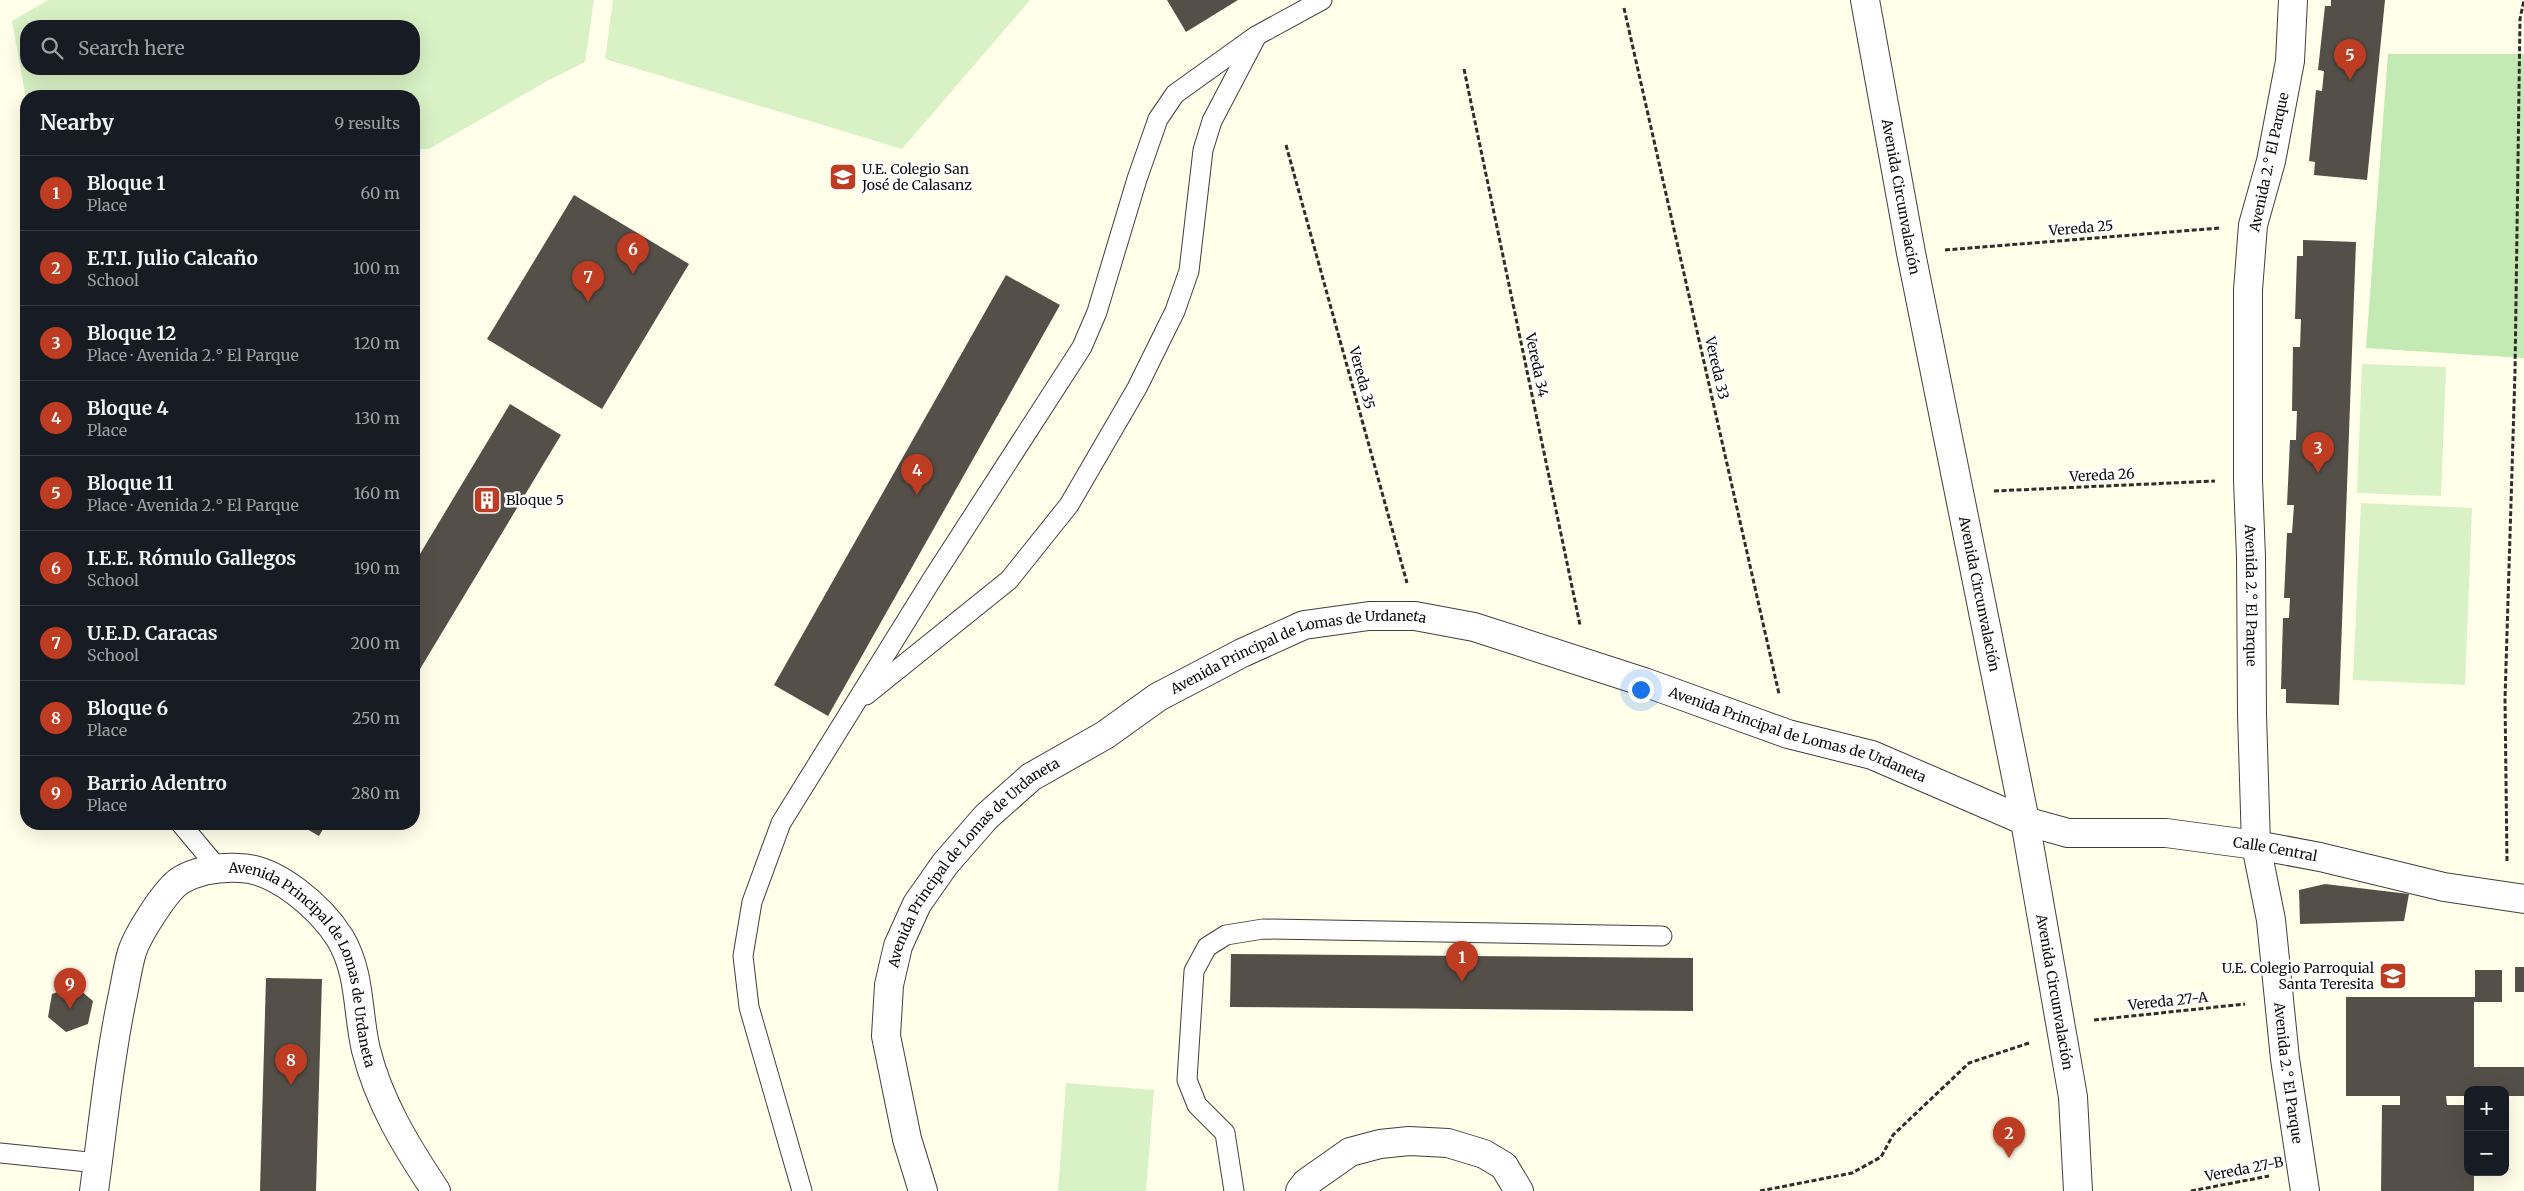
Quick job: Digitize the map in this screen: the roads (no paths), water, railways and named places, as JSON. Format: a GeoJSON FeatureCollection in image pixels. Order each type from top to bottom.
{"type":"FeatureCollection","features":[{"type":"Feature","properties":{"kind":"street","name":"Avenida Circunvalación"},"geometry":{"type":"LineString","coordinates":[[1865,0],[1910,253],[2025,821],[2060,1028],[2074,1097],[2078,1191]]}},
{"type":"Feature","properties":{"kind":"street","name":"Avenida 2.° El Parque"},"geometry":{"type":"LineString","coordinates":[[2293,0],[2290,61],[2271,161],[2254,225],[2248,290],[2248,480],[2256,845],[2271,920],[2285,1059],[2304,1180]]}},
{"type":"Feature","properties":{"kind":"street","name":"Avenida Principal de Lomas de Urdaneta"},"geometry":{"type":"LineString","coordinates":[[923,1191],[906,1139],[886,1036],[889,985],[898,946],[917,904],[945,864],[986,817],[1031,777],[1105,735],[1158,698],[1242,653],[1304,625],[1369,616],[1415,616],[1474,627],[1644,682],[1788,734],[1872,755],[2025,821]]}},
{"type":"Feature","properties":{"kind":"street","name":"Calle Central"},"geometry":{"type":"LineString","coordinates":[[2025,821],[2068,833],[2166,833],[2256,845],[2444,887],[2516,898]]}},
{"type":"Feature","properties":{"kind":"street","name":"Avenida Principal de Lomas de Urdaneta"},"geometry":{"type":"LineString","coordinates":[[94,1191],[116,1024],[133,950],[156,907],[180,881],[217,867],[245,868],[277,878],[306,899],[340,938],[356,977],[365,1048],[377,1090],[405,1144],[436,1191]]}},
{"type":"Feature","properties":{"kind":"street"},"geometry":{"type":"LineString","coordinates":[[1300,1191],[1306,1183],[1350,1152],[1380,1144],[1409,1140],[1448,1144],[1484,1154],[1504,1166],[1519,1191]]}},
{"type":"Feature","properties":{"kind":"lane"},"geometry":{"type":"LineString","coordinates":[[802,1191],[749,1007],[743,956],[752,902],[781,823],[931,581],[1082,347],[1097,312],[1137,179],[1158,120],[1175,94],[1256,36],[1322,0]]}},
{"type":"Feature","properties":{"kind":"lane"},"geometry":{"type":"LineString","coordinates":[[856,703],[1009,580],[1069,505],[1137,388],[1175,311],[1189,271],[1203,150],[1212,121],[1256,36]]}},
{"type":"Feature","properties":{"kind":"lane"},"geometry":{"type":"LineString","coordinates":[[186,830],[217,867]]}},
{"type":"Feature","properties":{"kind":"lane"},"geometry":{"type":"LineString","coordinates":[[1234,1191],[1225,1133],[1197,1105],[1186,1080],[1194,972],[1207,947],[1226,935],[1263,929],[1662,936]]}},
{"type":"Feature","properties":{"kind":"lane"},"geometry":{"type":"LineString","coordinates":[[0,1153],[98,1163]]}},
{"type":"Feature","properties":{"kind":"place","name":"Bloque 11"},"geometry":{"type":"Point","coordinates":[2350,80]}},
{"type":"Feature","properties":{"kind":"place","name":"U.E. Colegio San José de Calasanz"},"geometry":{"type":"Point","coordinates":[843,177]}},
{"type":"Feature","properties":{"kind":"place","name":"I.E.E. Rómulo Gallegos"},"geometry":{"type":"Point","coordinates":[633,274]}},
{"type":"Feature","properties":{"kind":"place","name":"U.E.D. Caracas"},"geometry":{"type":"Point","coordinates":[588,302]}},
{"type":"Feature","properties":{"kind":"place","name":"Bloque 12"},"geometry":{"type":"Point","coordinates":[2318,473]}},
{"type":"Feature","properties":{"kind":"place","name":"Bloque 4"},"geometry":{"type":"Point","coordinates":[917,495]}},
{"type":"Feature","properties":{"kind":"place","name":"Bloque 5"},"geometry":{"type":"Point","coordinates":[487,500]}},
{"type":"Feature","properties":{"kind":"place","name":"U.E. Colegio Parroquial Santa Teresita"},"geometry":{"type":"Point","coordinates":[2393,976]}},
{"type":"Feature","properties":{"kind":"place","name":"Bloque 1"},"geometry":{"type":"Point","coordinates":[1462,982]}},
{"type":"Feature","properties":{"kind":"place","name":"Barrio Adentro"},"geometry":{"type":"Point","coordinates":[70,1009]}},
{"type":"Feature","properties":{"kind":"place","name":"Bloque 6"},"geometry":{"type":"Point","coordinates":[291,1085]}},
{"type":"Feature","properties":{"kind":"place","name":"E.T.I. Julio Calcaño"},"geometry":{"type":"Point","coordinates":[2009,1158]}}]}
